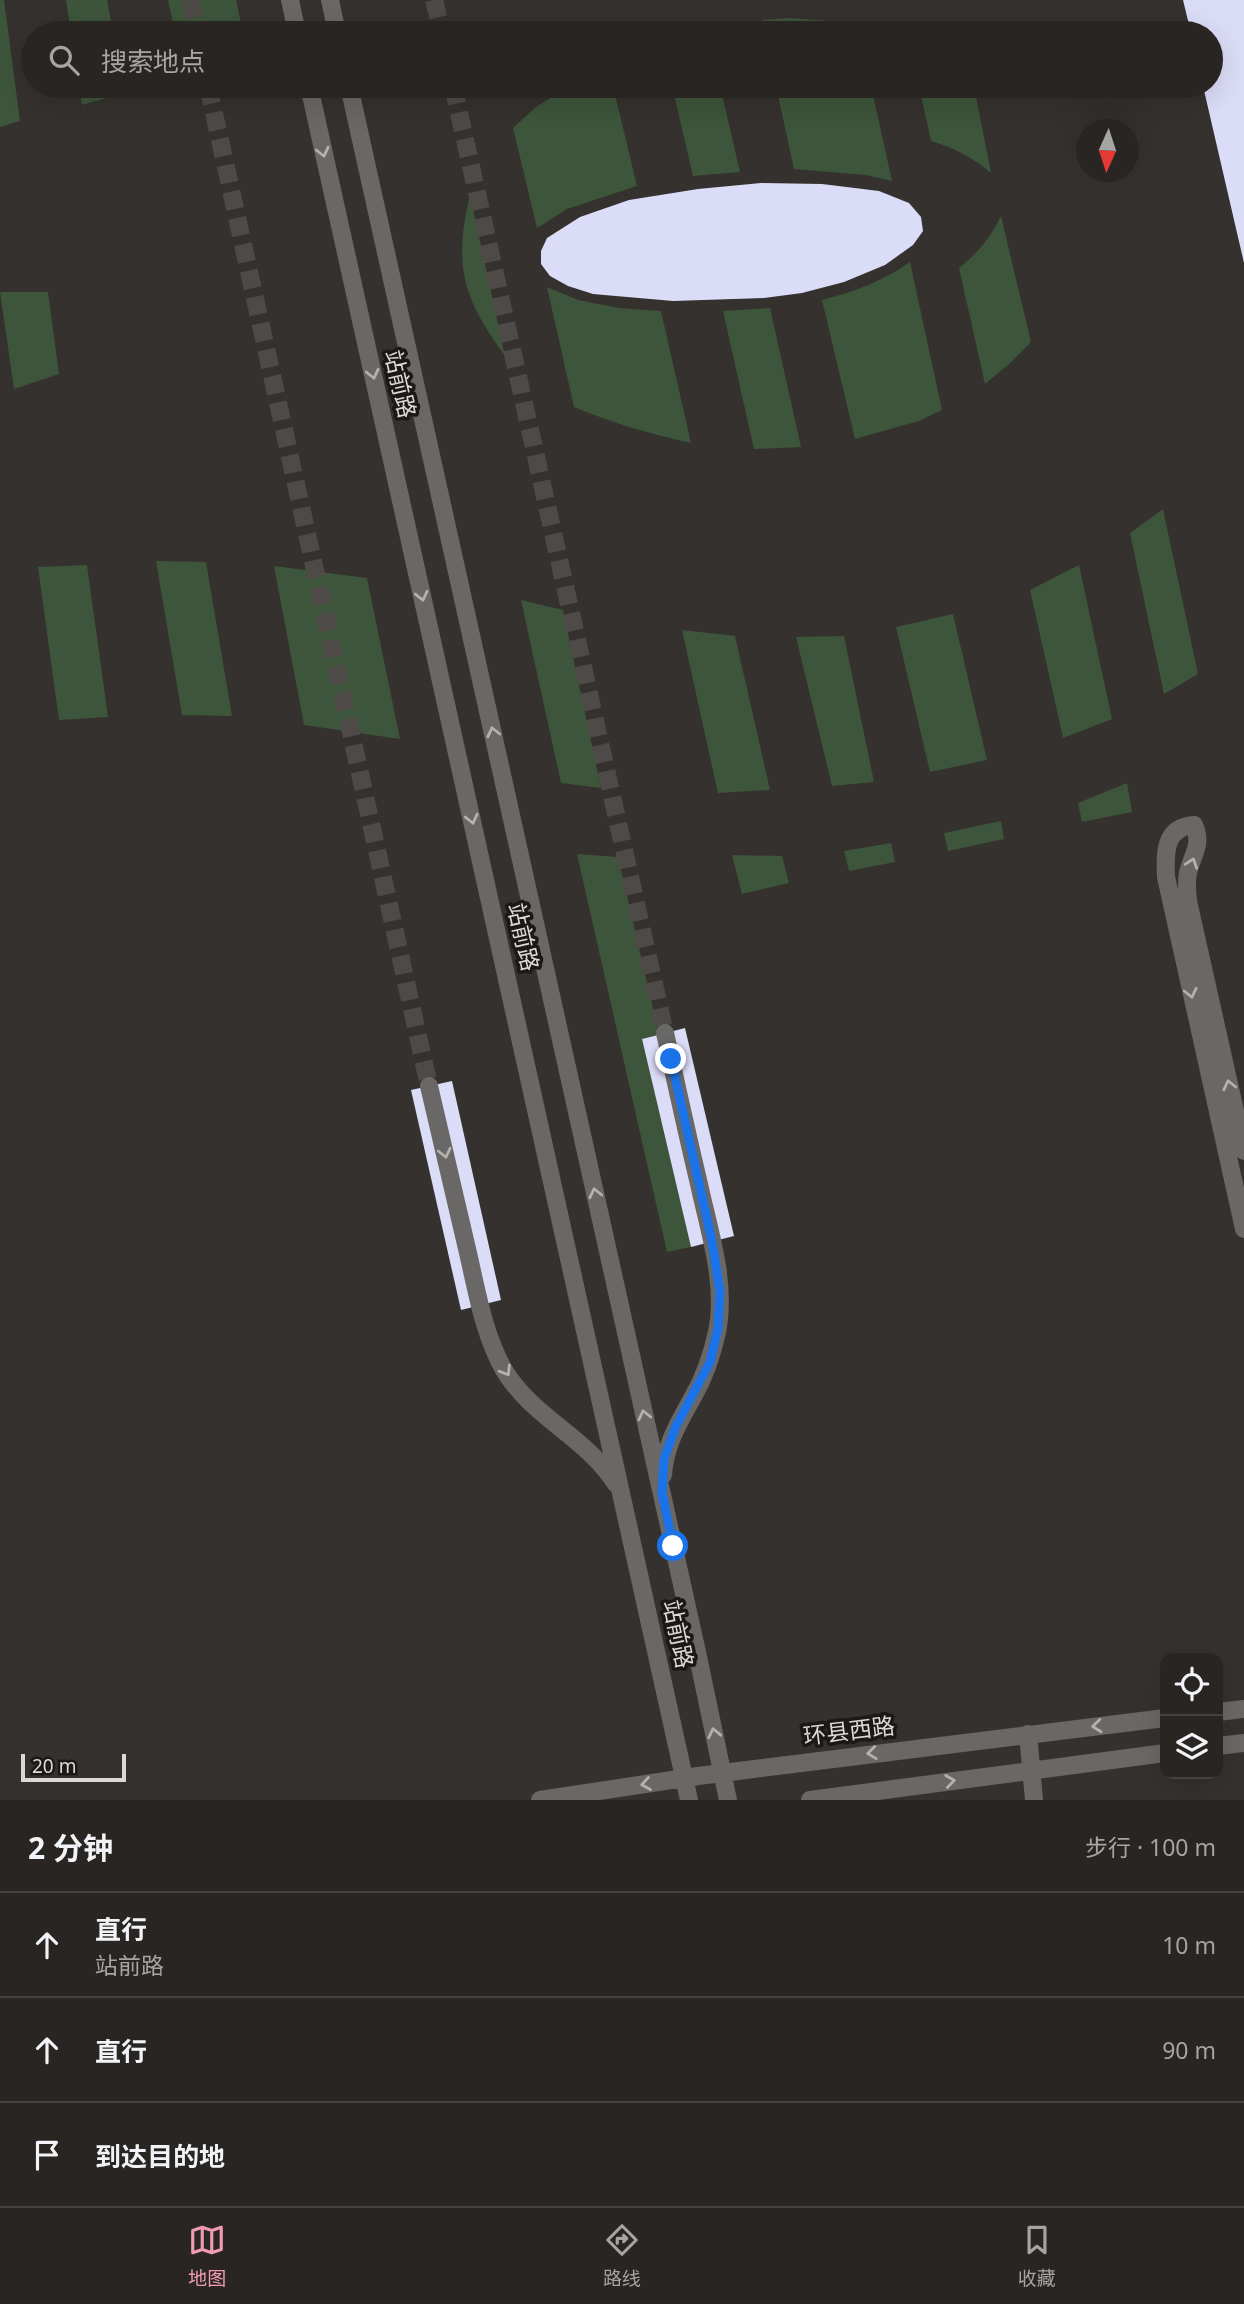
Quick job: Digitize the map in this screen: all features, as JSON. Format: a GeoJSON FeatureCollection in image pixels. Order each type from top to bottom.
{"type":"FeatureCollection","features":[{"type":"Feature","properties":{"kind":"street"},"geometry":{"type":"LineString","coordinates":[[290,0],[294,21]]}},
{"type":"Feature","properties":{"kind":"street"},"geometry":{"type":"LineString","coordinates":[[330,0],[334,21]]}},
{"type":"Feature","properties":{"kind":"street","name":"站前路"},"geometry":{"type":"LineString","coordinates":[[312,98],[689,1800]]}},
{"type":"Feature","properties":{"kind":"street","name":"站前路"},"geometry":{"type":"LineString","coordinates":[[352,98],[728,1800]]}},
{"type":"Feature","properties":{"kind":"street"},"geometry":{"type":"LineString","coordinates":[[1244,1151],[1188,901],[1188,871],[1199,845],[1198,834],[1194,825],[1182,826],[1173,832],[1168,845],[1165,859],[1166,877],[1244,1229]]}},
{"type":"Feature","properties":{"kind":"street"},"geometry":{"type":"LineString","coordinates":[[662,1493],[664,1459],[676,1426],[710,1362],[718,1328],[720,1292],[712,1241],[665,1033]]}},
{"type":"Feature","properties":{"kind":"street"},"geometry":{"type":"LineString","coordinates":[[429,1086],[480,1303],[490,1340],[504,1370],[525,1399],[590,1452],[608,1471],[622,1494]]}},
{"type":"Feature","properties":{"kind":"street"},"geometry":{"type":"LineString","coordinates":[[1223,1711],[1244,1709]]}},
{"type":"Feature","properties":{"kind":"street","name":"环县西路"},"geometry":{"type":"LineString","coordinates":[[540,1800],[722,1773],[1160,1719]]}},
{"type":"Feature","properties":{"kind":"street"},"geometry":{"type":"LineString","coordinates":[[1027,1734],[1034,1800]]}},
{"type":"Feature","properties":{"kind":"street"},"geometry":{"type":"LineString","coordinates":[[1223,1745],[1244,1743]]}},
{"type":"Feature","properties":{"kind":"street"},"geometry":{"type":"LineString","coordinates":[[810,1800],[1160,1754]]}},
{"type":"Feature","properties":{"kind":"green space"},"geometry":{"type":"Polygon","coordinates":[[[0,0],[4,0],[20,121],[0,127],[0,0]]]}},
{"type":"Feature","properties":{"kind":"green space"},"geometry":{"type":"Polygon","coordinates":[[[66,0],[107,0],[111,21],[69,21],[66,0]]]}},
{"type":"Feature","properties":{"kind":"green space"},"geometry":{"type":"Polygon","coordinates":[[[168,0],[236,0],[240,21],[172,21],[168,0]]]}},
{"type":"Feature","properties":{"kind":"green space"},"geometry":{"type":"Polygon","coordinates":[[[789,18],[830,21],[762,21],[789,18]]]}},
{"type":"Feature","properties":{"kind":"green space"},"geometry":{"type":"Polygon","coordinates":[[[81,98],[106,98],[82,105],[81,98]]]}},
{"type":"Feature","properties":{"kind":"green space"},"geometry":{"type":"Polygon","coordinates":[[[550,98],[616,98],[637,186],[567,209],[537,228],[513,128],[550,98]]]}},
{"type":"Feature","properties":{"kind":"green space"},"geometry":{"type":"Polygon","coordinates":[[[675,98],[723,98],[740,172],[693,176],[675,98]]]}},
{"type":"Feature","properties":{"kind":"green space"},"geometry":{"type":"Polygon","coordinates":[[[779,98],[874,98],[892,181],[866,175],[794,169],[779,98]]]}},
{"type":"Feature","properties":{"kind":"green space"},"geometry":{"type":"Polygon","coordinates":[[[922,98],[976,98],[991,173],[963,154],[931,141],[922,98]]]}},
{"type":"Feature","properties":{"kind":"green space"},"geometry":{"type":"Polygon","coordinates":[[[470,195],[505,356],[479,316],[465,281],[462,242],[470,195]]]}},
{"type":"Feature","properties":{"kind":"green space"},"geometry":{"type":"Polygon","coordinates":[[[1001,216],[1031,342],[985,384],[959,268],[983,245],[1001,216]]]}},
{"type":"Feature","properties":{"kind":"green space"},"geometry":{"type":"Polygon","coordinates":[[[910,262],[942,410],[919,421],[855,439],[822,300],[868,285],[910,262]]]}},
{"type":"Feature","properties":{"kind":"green space"},"geometry":{"type":"Polygon","coordinates":[[[547,287],[578,300],[619,308],[661,311],[691,443],[631,428],[574,407],[547,287]]]}},
{"type":"Feature","properties":{"kind":"green space"},"geometry":{"type":"Polygon","coordinates":[[[0,292],[48,292],[59,374],[14,389],[0,292]]]}},
{"type":"Feature","properties":{"kind":"green space"},"geometry":{"type":"Polygon","coordinates":[[[770,308],[801,447],[754,449],[723,311],[770,308]]]}},
{"type":"Feature","properties":{"kind":"green space"},"geometry":{"type":"Polygon","coordinates":[[[1163,509],[1198,674],[1164,694],[1130,533],[1163,509]]]}},
{"type":"Feature","properties":{"kind":"green space"},"geometry":{"type":"Polygon","coordinates":[[[156,561],[206,562],[232,716],[182,715],[156,561]]]}},
{"type":"Feature","properties":{"kind":"green space"},"geometry":{"type":"Polygon","coordinates":[[[87,565],[108,717],[59,720],[38,567],[87,565]]]}},
{"type":"Feature","properties":{"kind":"green space"},"geometry":{"type":"Polygon","coordinates":[[[1079,565],[1112,719],[1063,738],[1030,590],[1079,565]]]}},
{"type":"Feature","properties":{"kind":"green space"},"geometry":{"type":"Polygon","coordinates":[[[274,566],[367,578],[400,739],[304,725],[274,566]]]}},
{"type":"Feature","properties":{"kind":"green space"},"geometry":{"type":"Polygon","coordinates":[[[521,600],[563,610],[601,788],[561,783],[521,600]]]}},
{"type":"Feature","properties":{"kind":"green space"},"geometry":{"type":"Polygon","coordinates":[[[953,614],[987,760],[930,772],[896,627],[953,614]]]}},
{"type":"Feature","properties":{"kind":"green space"},"geometry":{"type":"Polygon","coordinates":[[[682,630],[735,636],[770,790],[718,793],[682,630]]]}},
{"type":"Feature","properties":{"kind":"green space"},"geometry":{"type":"Polygon","coordinates":[[[844,636],[874,782],[832,786],[796,637],[844,636]]]}},
{"type":"Feature","properties":{"kind":"green space"},"geometry":{"type":"Polygon","coordinates":[[[1127,783],[1132,812],[1082,822],[1078,803],[1127,783]]]}},
{"type":"Feature","properties":{"kind":"green space"},"geometry":{"type":"Polygon","coordinates":[[[1001,821],[1004,839],[948,851],[944,833],[1001,821]]]}},
{"type":"Feature","properties":{"kind":"green space"},"geometry":{"type":"Polygon","coordinates":[[[891,843],[895,862],[849,871],[844,851],[891,843]]]}},
{"type":"Feature","properties":{"kind":"green space"},"geometry":{"type":"Polygon","coordinates":[[[577,854],[618,857],[659,1034],[642,1039],[691,1247],[667,1252],[577,854]]]}},
{"type":"Feature","properties":{"kind":"green space"},"geometry":{"type":"Polygon","coordinates":[[[732,855],[782,856],[789,883],[742,894],[732,855]]]}},
{"type":"Feature","properties":{"kind":"building"},"geometry":{"type":"Polygon","coordinates":[[[1183,0],[1244,0],[1244,263],[1206,98],[1223,98],[1223,21],[1188,21],[1183,0]]]}},
{"type":"Feature","properties":{"kind":"building"},"geometry":{"type":"Polygon","coordinates":[[[761,183],[822,184],[879,191],[909,203],[921,217],[923,231],[913,245],[885,265],[844,282],[802,293],[764,298],[673,301],[593,294],[568,286],[550,276],[541,264],[541,251],[547,238],[580,217],[629,200],[761,183]]]}},
{"type":"Feature","properties":{"kind":"building"},"geometry":{"type":"Polygon","coordinates":[[[685,1028],[734,1236],[691,1247],[642,1039],[685,1028]]]}},
{"type":"Feature","properties":{"kind":"building"},"geometry":{"type":"Polygon","coordinates":[[[452,1081],[501,1300],[461,1310],[411,1090],[452,1081]]]}},
{"type":"Feature","properties":{"kind":"tunnel"},"geometry":{"type":"LineString","coordinates":[[190,0],[194,21]]}},
{"type":"Feature","properties":{"kind":"tunnel"},"geometry":{"type":"LineString","coordinates":[[434,0],[439,21]]}},
{"type":"Feature","properties":{"kind":"tunnel"},"geometry":{"type":"LineString","coordinates":[[211,98],[429,1086]]}},
{"type":"Feature","properties":{"kind":"tunnel"},"geometry":{"type":"LineString","coordinates":[[456,98],[665,1033]]}},
{"type":"Feature","properties":{"kind":"route"},"geometry":{"type":"LineString","coordinates":[[671,1059],[712,1241],[720,1292],[718,1328],[710,1362],[676,1426],[664,1459],[662,1493],[673,1546]]}}]}
